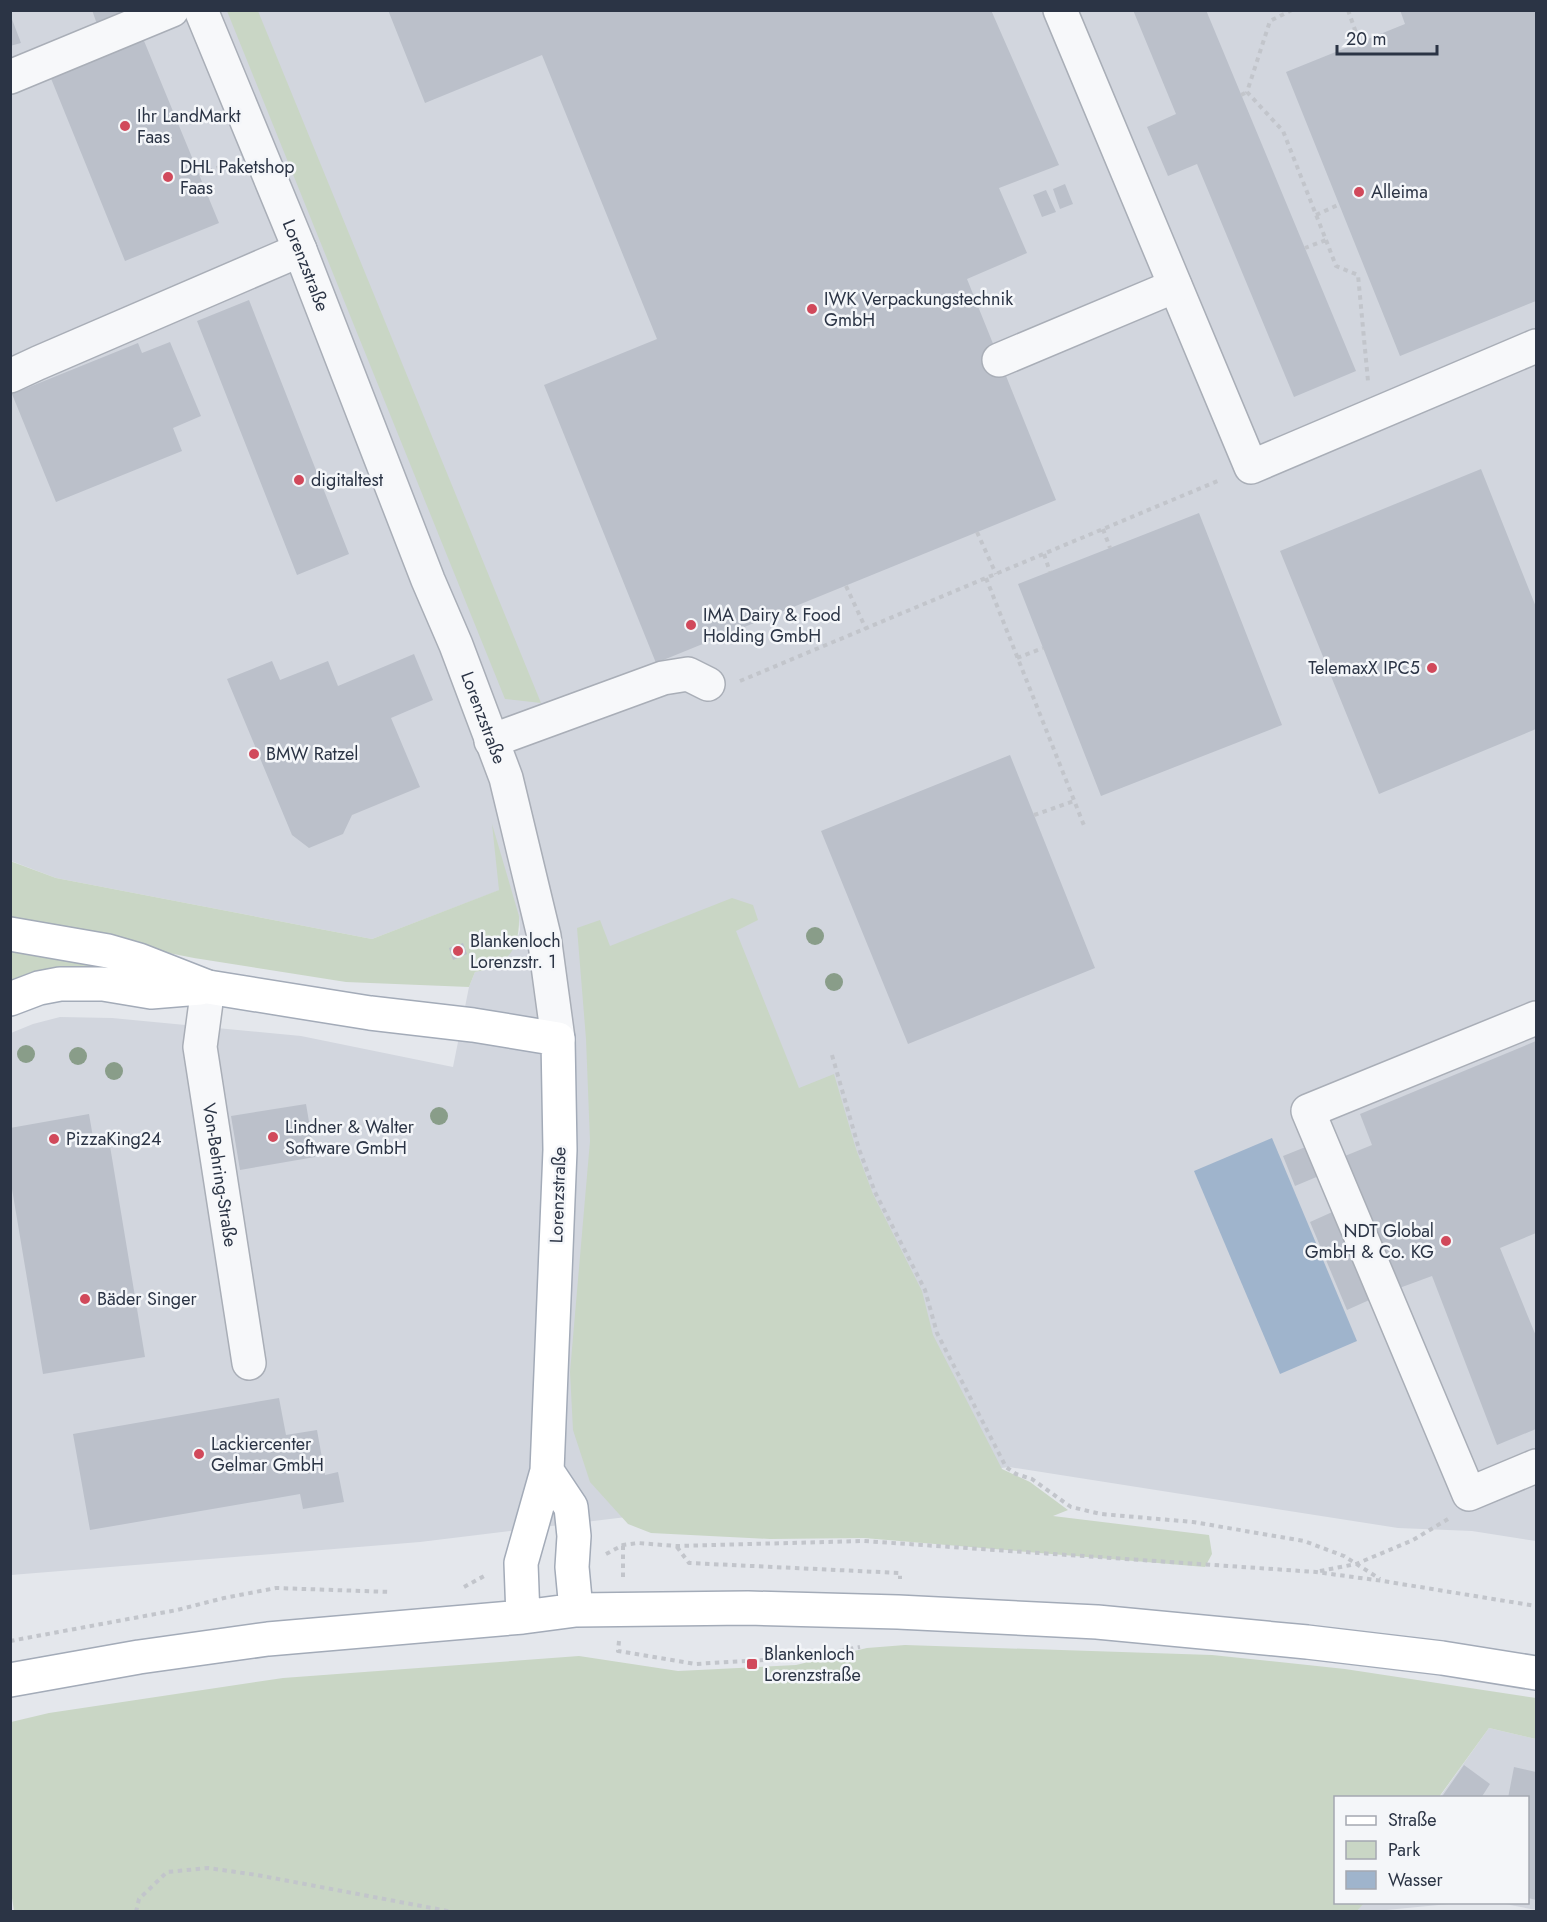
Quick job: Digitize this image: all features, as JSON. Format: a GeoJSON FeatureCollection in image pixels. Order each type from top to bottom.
{"type":"FeatureCollection","features":[{"type":"Feature","properties":{"kind":"main road"},"geometry":{"type":"LineString","coordinates":[[10,934],[108,951],[139,960],[208,987],[370,1014],[473,1025],[558,1039]]}},
{"type":"Feature","properties":{"kind":"main road"},"geometry":{"type":"LineString","coordinates":[[10,999],[39,988],[60,984],[103,984],[151,992],[208,987]]}},
{"type":"Feature","properties":{"kind":"main road","name":"Lorenzstraße"},"geometry":{"type":"LineString","coordinates":[[523,1617],[521,1563],[547,1471],[560,1150],[558,1039]]}},
{"type":"Feature","properties":{"kind":"main road"},"geometry":{"type":"LineString","coordinates":[[547,1471],[571,1507],[574,1536],[572,1566],[576,1610]]}},
{"type":"Feature","properties":{"kind":"main road"},"geometry":{"type":"LineString","coordinates":[[17,1679],[139,1657],[268,1639],[523,1617],[576,1610],[898,1612],[1096,1622],[1352,1648],[1536,1673]]}},
{"type":"Feature","properties":{"kind":"street"},"geometry":{"type":"LineString","coordinates":[[10,77],[172,10]]}},
{"type":"Feature","properties":{"kind":"street","name":"Lorenzstraße"},"geometry":{"type":"LineString","coordinates":[[201,10],[300,250],[506,778],[544,936],[558,1039]]}},
{"type":"Feature","properties":{"kind":"street"},"geometry":{"type":"LineString","coordinates":[[1060,10],[1251,467],[1536,346]]}},
{"type":"Feature","properties":{"kind":"street"},"geometry":{"type":"LineString","coordinates":[[10,376],[300,250]]}},
{"type":"Feature","properties":{"kind":"street"},"geometry":{"type":"LineString","coordinates":[[999,360],[1175,285]]}},
{"type":"Feature","properties":{"kind":"street"},"geometry":{"type":"LineString","coordinates":[[491,741],[663,678],[688,674],[708,684]]}},
{"type":"Feature","properties":{"kind":"street","name":"Von-Behring-Straße"},"geometry":{"type":"LineString","coordinates":[[208,987],[200,1047],[249,1363]]}},
{"type":"Feature","properties":{"kind":"street"},"geometry":{"type":"LineString","coordinates":[[1536,1018],[1308,1111],[1469,1494],[1536,1466]]}},
{"type":"Feature","properties":{"kind":"path"},"geometry":{"type":"LineString","coordinates":[[1247,92],[1270,21],[1292,10]]}},
{"type":"Feature","properties":{"kind":"path"},"geometry":{"type":"LineString","coordinates":[[1348,10],[1359,44]]}},
{"type":"Feature","properties":{"kind":"path"},"geometry":{"type":"LineString","coordinates":[[1240,94],[1247,92]]}},
{"type":"Feature","properties":{"kind":"path"},"geometry":{"type":"LineString","coordinates":[[1247,92],[1283,131],[1336,266],[1358,275],[1369,384],[1380,412]]}},
{"type":"Feature","properties":{"kind":"path"},"geometry":{"type":"LineString","coordinates":[[1316,215],[1340,204]]}},
{"type":"Feature","properties":{"kind":"path"},"geometry":{"type":"LineString","coordinates":[[1305,248],[1326,240]]}},
{"type":"Feature","properties":{"kind":"path"},"geometry":{"type":"LineString","coordinates":[[758,674],[1251,467]]}},
{"type":"Feature","properties":{"kind":"path"},"geometry":{"type":"LineString","coordinates":[[1103,529],[1110,548]]}},
{"type":"Feature","properties":{"kind":"path"},"geometry":{"type":"LineString","coordinates":[[977,532],[996,574]]}},
{"type":"Feature","properties":{"kind":"path"},"geometry":{"type":"LineString","coordinates":[[1044,554],[1050,572]]}},
{"type":"Feature","properties":{"kind":"path"},"geometry":{"type":"LineString","coordinates":[[986,578],[1085,828]]}},
{"type":"Feature","properties":{"kind":"path"},"geometry":{"type":"LineString","coordinates":[[846,586],[866,629]]}},
{"type":"Feature","properties":{"kind":"path"},"geometry":{"type":"LineString","coordinates":[[1017,658],[1043,648]]}},
{"type":"Feature","properties":{"kind":"path"},"geometry":{"type":"LineString","coordinates":[[1034,815],[1074,801]]}},
{"type":"Feature","properties":{"kind":"path"},"geometry":{"type":"LineString","coordinates":[[832,1055],[859,1149],[875,1192],[925,1290],[937,1333],[1006,1467],[1016,1474],[1032,1479],[1071,1507],[1101,1514],[1192,1522],[1304,1541],[1344,1556],[1383,1581]]}},
{"type":"Feature","properties":{"kind":"path"},"geometry":{"type":"LineString","coordinates":[[1316,1572],[1356,1564],[1413,1540],[1450,1518]]}},
{"type":"Feature","properties":{"kind":"path"},"geometry":{"type":"LineString","coordinates":[[572,1566],[608,1554],[623,1545],[638,1543],[676,1546],[864,1541],[1316,1572],[1536,1606]]}},
{"type":"Feature","properties":{"kind":"path"},"geometry":{"type":"LineString","coordinates":[[462,1588],[484,1578],[499,1562],[521,1563]]}},
{"type":"Feature","properties":{"kind":"path"},"geometry":{"type":"LineString","coordinates":[[10,1641],[177,1610],[276,1588],[392,1592]]}},
{"type":"Feature","properties":{"kind":"path"},"geometry":{"type":"LineString","coordinates":[[136,1911],[139,1899],[167,1872],[208,1868],[453,1911]]}},
{"type":"Feature","properties":{"kind":"shaded area"},"geometry":{"type":"Polygon","coordinates":[[[11,11],[1536,11],[1536,1541],[1472,1531],[1398,1528],[1009,1467],[420,1542],[11,1575],[11,1033],[60,1017],[112,1018],[301,1036],[453,1067],[469,987],[475,972],[496,967],[516,944],[520,930],[519,916],[500,890],[372,939],[56,878],[11,861],[11,11]]]}},
{"type":"Feature","properties":{"kind":"shaded area"},"geometry":{"type":"Polygon","coordinates":[[[1489,1728],[1536,1739],[1536,1910],[1505,1904],[1529,1904],[1529,1796],[1440,1796],[1489,1728]]]}},
{"type":"Feature","properties":{"kind":"shaded area"},"geometry":{"type":"Polygon","coordinates":[[[1362,1904],[1449,1904],[1376,1911],[1357,1911],[1362,1904]]]}},
{"type":"Feature","properties":{"kind":"green space"},"geometry":{"type":"Polygon","coordinates":[[[227,11],[258,11],[541,703],[505,699],[227,11]]]}},
{"type":"Feature","properties":{"kind":"green space"},"geometry":{"type":"Polygon","coordinates":[[[492,824],[519,916],[519,928],[510,954],[496,965],[475,972],[469,987],[346,982],[194,958],[11,922],[10,861],[56,878],[372,939],[499,890],[492,824]]]}},
{"type":"Feature","properties":{"kind":"green space"},"geometry":{"type":"Polygon","coordinates":[[[732,898],[753,905],[758,920],[736,931],[799,1088],[834,1074],[856,1149],[873,1194],[922,1291],[933,1335],[1002,1469],[1030,1482],[1068,1510],[1053,1516],[1209,1535],[1212,1554],[1205,1567],[864,1538],[770,1539],[651,1533],[628,1524],[590,1482],[573,1430],[570,1372],[590,1141],[586,1039],[577,928],[600,920],[610,946],[732,898]]]}},
{"type":"Feature","properties":{"kind":"green space"},"geometry":{"type":"Polygon","coordinates":[[[11,945],[129,969],[11,983],[11,945]]]}},
{"type":"Feature","properties":{"kind":"green space"},"geometry":{"type":"Polygon","coordinates":[[[905,1645],[1212,1655],[1345,1669],[1536,1698],[1536,1739],[1489,1728],[1440,1796],[1334,1796],[1334,1904],[1363,1904],[1357,1911],[14,1911],[10,1885],[11,1722],[49,1713],[283,1678],[579,1656],[678,1671],[796,1665],[867,1648],[905,1645]]]}},
{"type":"Feature","properties":{"kind":"water"},"geometry":{"type":"Polygon","coordinates":[[[1272,1138],[1357,1341],[1280,1374],[1194,1171],[1272,1138]]]}},
{"type":"Feature","properties":{"kind":"building"},"geometry":{"type":"Polygon","coordinates":[[[92,10],[131,10],[98,27],[92,10]]]}},
{"type":"Feature","properties":{"kind":"building","name":"IWK Verpackungstechnik GmbH"},"geometry":{"type":"Polygon","coordinates":[[[388,10],[991,10],[1059,165],[999,188],[1027,253],[967,279],[1056,500],[656,663],[544,385],[657,339],[542,55],[425,103],[388,10]]]}},
{"type":"Feature","properties":{"kind":"building"},"geometry":{"type":"Polygon","coordinates":[[[1133,10],[1206,10],[1356,371],[1294,397],[1197,164],[1168,176],[1147,127],[1176,114],[1133,10]]]}},
{"type":"Feature","properties":{"kind":"building"},"geometry":{"type":"Polygon","coordinates":[[[1400,10],[1536,10],[1536,301],[1400,356],[1286,72],[1405,24],[1400,10]]]}},
{"type":"Feature","properties":{"kind":"building"},"geometry":{"type":"Polygon","coordinates":[[[10,14],[21,43],[10,46],[10,14]]]}},
{"type":"Feature","properties":{"kind":"building","name":"Ihr LandMarkt Faas"},"geometry":{"type":"Polygon","coordinates":[[[142,36],[219,223],[125,261],[50,76],[142,36]]]}},
{"type":"Feature","properties":{"kind":"building"},"geometry":{"type":"Polygon","coordinates":[[[1065,184],[1073,204],[1060,209],[1053,189],[1065,184]]]}},
{"type":"Feature","properties":{"kind":"building"},"geometry":{"type":"Polygon","coordinates":[[[1046,190],[1056,212],[1042,217],[1033,195],[1046,190]]]}},
{"type":"Feature","properties":{"kind":"building"},"geometry":{"type":"Polygon","coordinates":[[[249,300],[349,554],[297,575],[197,321],[249,300]]]}},
{"type":"Feature","properties":{"kind":"building"},"geometry":{"type":"Polygon","coordinates":[[[170,342],[201,416],[173,428],[182,451],[56,502],[12,394],[138,343],[142,353],[170,342]]]}},
{"type":"Feature","properties":{"kind":"building","name":"TelemaxX IPC5"},"geometry":{"type":"Polygon","coordinates":[[[1481,469],[1536,607],[1536,729],[1379,794],[1280,551],[1481,469]]]}},
{"type":"Feature","properties":{"kind":"building"},"geometry":{"type":"Polygon","coordinates":[[[1199,513],[1282,725],[1101,796],[1018,584],[1199,513]]]}},
{"type":"Feature","properties":{"kind":"building"},"geometry":{"type":"Polygon","coordinates":[[[414,654],[433,700],[391,718],[420,787],[352,815],[343,834],[309,848],[292,835],[227,679],[272,661],[280,680],[328,661],[338,686],[414,654]]]}},
{"type":"Feature","properties":{"kind":"building"},"geometry":{"type":"Polygon","coordinates":[[[1010,755],[1095,968],[908,1044],[821,831],[1010,755]]]}},
{"type":"Feature","properties":{"kind":"building","name":"Blankenloch Lorenzstr. 1"},"geometry":{"type":"Polygon","coordinates":[[[463,943],[467,954],[453,960],[449,948],[463,943]]]}},
{"type":"Feature","properties":{"kind":"building","name":"NDT Global GmbH & Co. KG"},"geometry":{"type":"Polygon","coordinates":[[[1536,1041],[1536,1233],[1500,1248],[1536,1336],[1536,1429],[1497,1445],[1432,1276],[1394,1290],[1340,1158],[1372,1145],[1360,1114],[1536,1041]]]}},
{"type":"Feature","properties":{"kind":"building","name":"Lindner & Walter Software GmbH"},"geometry":{"type":"Polygon","coordinates":[[[306,1104],[315,1157],[240,1170],[231,1116],[306,1104]]]}},
{"type":"Feature","properties":{"kind":"building"},"geometry":{"type":"Polygon","coordinates":[[[89,1114],[95,1149],[110,1146],[145,1357],[43,1374],[10,1177],[10,1128],[89,1114]]]}},
{"type":"Feature","properties":{"kind":"building"},"geometry":{"type":"Polygon","coordinates":[[[1313,1144],[1326,1173],[1295,1186],[1283,1156],[1313,1144]]]}},
{"type":"Feature","properties":{"kind":"building"},"geometry":{"type":"Polygon","coordinates":[[[1339,1209],[1376,1297],[1347,1310],[1310,1222],[1339,1209]]]}},
{"type":"Feature","properties":{"kind":"building","name":"Lackiercenter Gelmar GmbH"},"geometry":{"type":"Polygon","coordinates":[[[279,1398],[286,1435],[317,1430],[325,1475],[338,1472],[344,1502],[303,1509],[300,1494],[90,1530],[73,1434],[279,1398]]]}},
{"type":"Feature","properties":{"kind":"building"},"geometry":{"type":"Polygon","coordinates":[[[1464,1765],[1490,1784],[1482,1796],[1442,1796],[1464,1765]]]}},
{"type":"Feature","properties":{"kind":"building"},"geometry":{"type":"Polygon","coordinates":[[[1514,1767],[1536,1772],[1536,1900],[1529,1898],[1529,1796],[1508,1796],[1514,1767]]]}},
{"type":"Feature","properties":{"kind":"place","name":"Ihr LandMarkt Faas"},"geometry":{"type":"Point","coordinates":[125,126]}},
{"type":"Feature","properties":{"kind":"place","name":"DHL Paketshop Faas"},"geometry":{"type":"Point","coordinates":[168,177]}},
{"type":"Feature","properties":{"kind":"place","name":"Alleima"},"geometry":{"type":"Point","coordinates":[1359,192]}},
{"type":"Feature","properties":{"kind":"place","name":"IWK Verpackungstechnik GmbH"},"geometry":{"type":"Point","coordinates":[812,309]}},
{"type":"Feature","properties":{"kind":"place","name":"digitaltest"},"geometry":{"type":"Point","coordinates":[299,480]}},
{"type":"Feature","properties":{"kind":"place","name":"IMA Dairy & Food Holding GmbH"},"geometry":{"type":"Point","coordinates":[691,625]}},
{"type":"Feature","properties":{"kind":"place","name":"TelemaxX IPC5"},"geometry":{"type":"Point","coordinates":[1432,668]}},
{"type":"Feature","properties":{"kind":"place","name":"BMW Ratzel"},"geometry":{"type":"Point","coordinates":[254,754]}},
{"type":"Feature","properties":{"kind":"place","name":"Blankenloch Lorenzstr. 1"},"geometry":{"type":"Point","coordinates":[458,951]}},
{"type":"Feature","properties":{"kind":"place","name":"Lindner & Walter Software GmbH"},"geometry":{"type":"Point","coordinates":[273,1137]}},
{"type":"Feature","properties":{"kind":"place","name":"PizzaKing24"},"geometry":{"type":"Point","coordinates":[54,1139]}},
{"type":"Feature","properties":{"kind":"place","name":"NDT Global GmbH & Co. KG"},"geometry":{"type":"Point","coordinates":[1446,1241]}},
{"type":"Feature","properties":{"kind":"place","name":"Bäder Singer"},"geometry":{"type":"Point","coordinates":[85,1299]}},
{"type":"Feature","properties":{"kind":"place","name":"Lackiercenter Gelmar GmbH"},"geometry":{"type":"Point","coordinates":[199,1454]}},
{"type":"Feature","properties":{"kind":"place","name":"Blankenloch Lorenzstraße"},"geometry":{"type":"Point","coordinates":[752,1664]}}]}
